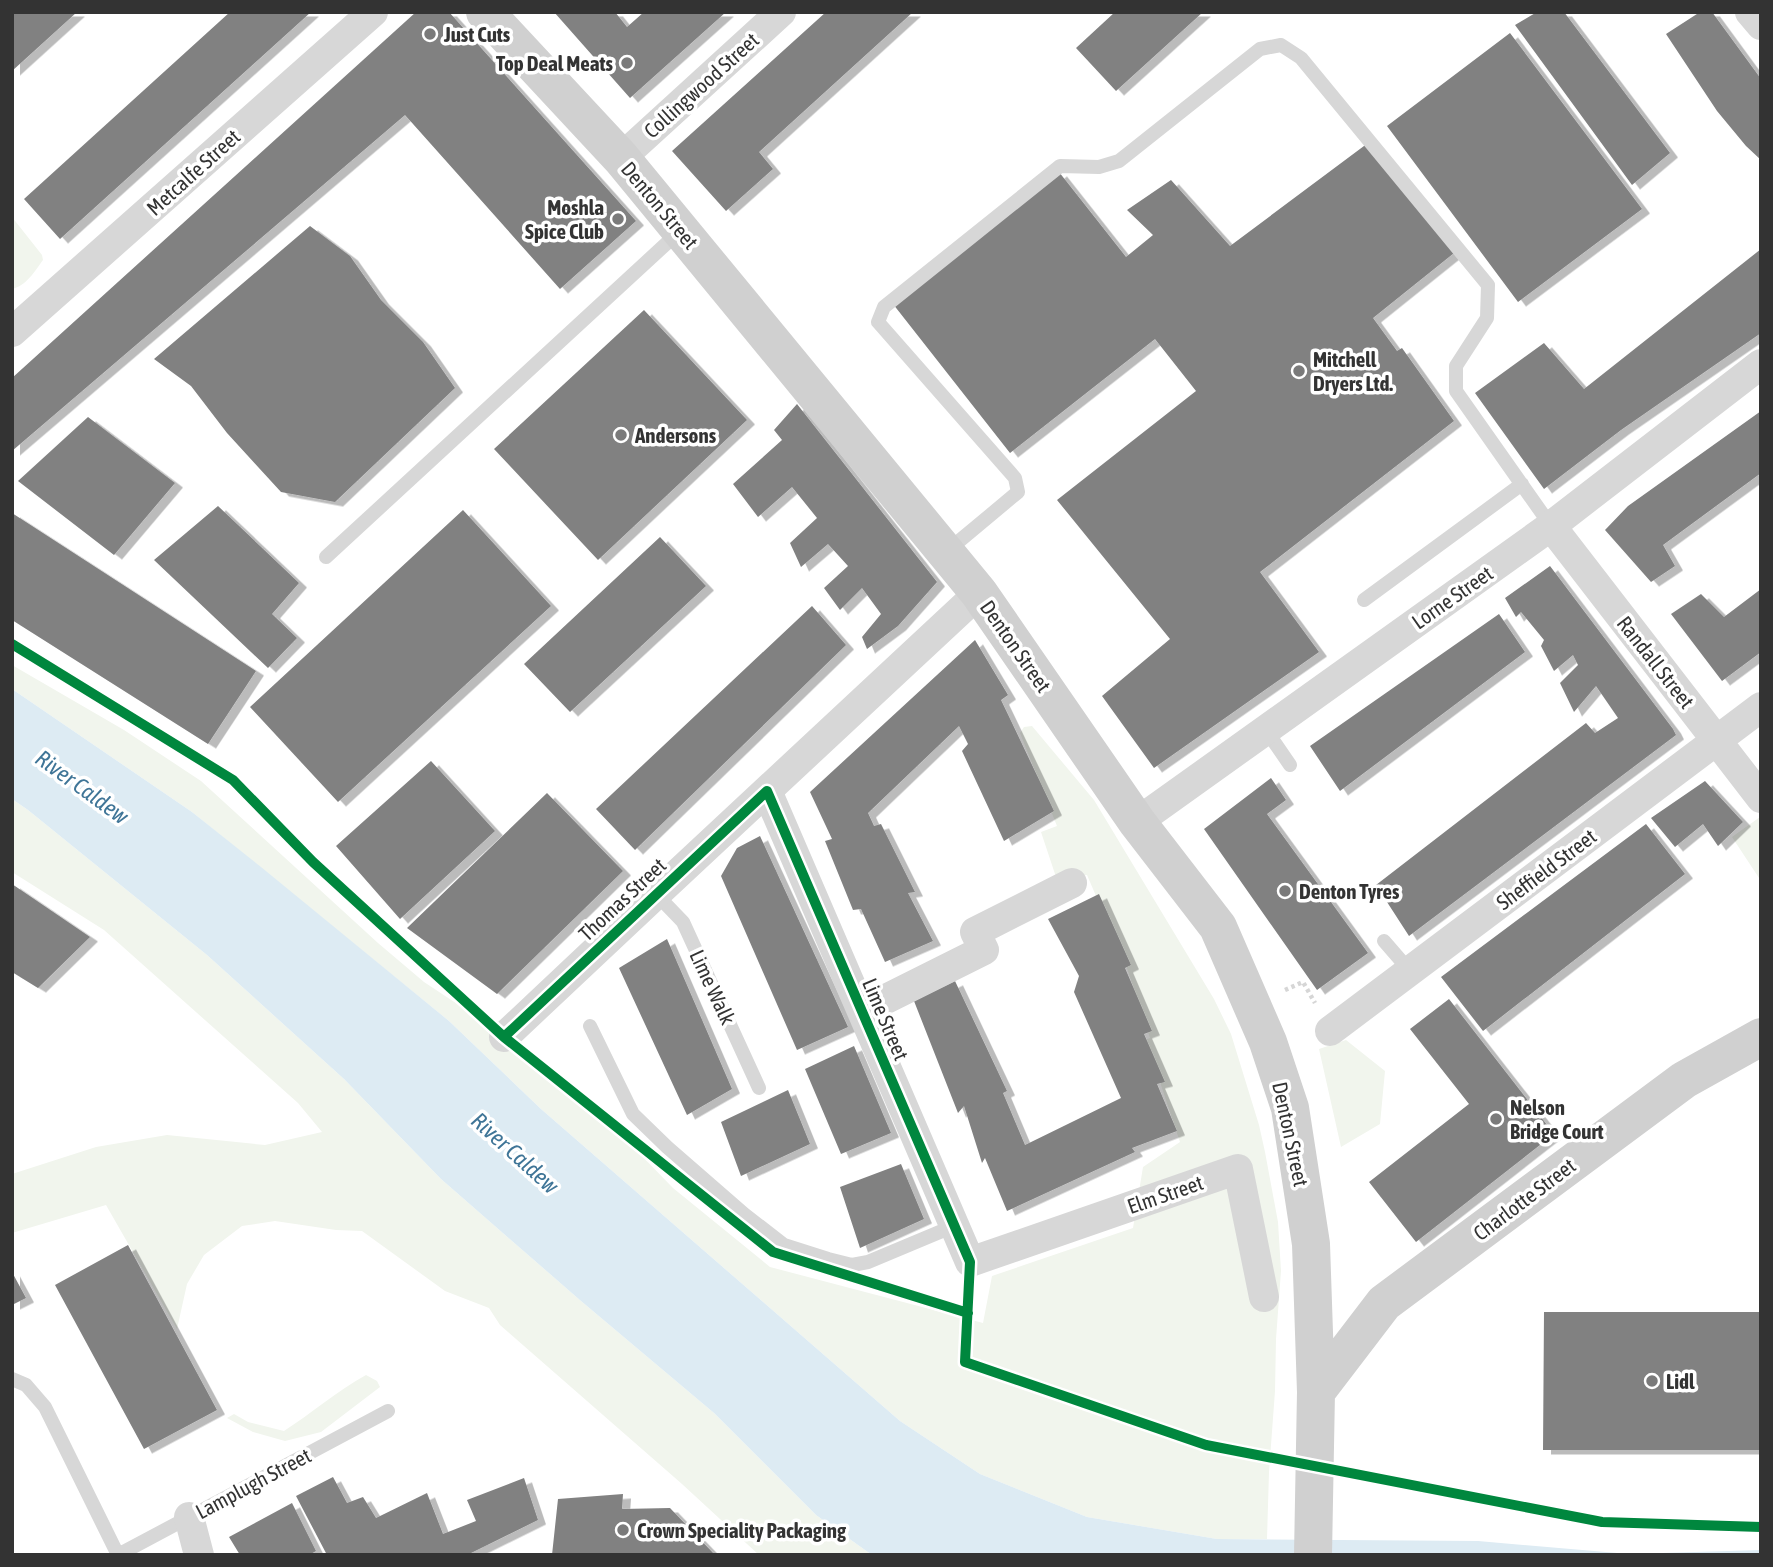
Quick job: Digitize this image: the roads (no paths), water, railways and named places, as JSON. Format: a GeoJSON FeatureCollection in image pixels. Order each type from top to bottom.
{"type":"FeatureCollection","features":[{"type":"Feature","properties":{"kind":"street","name":"Metcalfe Street"},"geometry":{"type":"LineString","coordinates":[[14,327],[373,12]]}},
{"type":"Feature","properties":{"kind":"street","name":"Denton Street"},"geometry":{"type":"LineString","coordinates":[[485,12],[621,158],[979,593],[1137,822],[1218,927],[1268,1042],[1290,1108],[1311,1244],[1316,1392],[1313,1555]]}},
{"type":"Feature","properties":{"kind":"street","name":"Collingwood Street"},"geometry":{"type":"LineString","coordinates":[[621,158],[781,12]]}},
{"type":"Feature","properties":{"kind":"street"},"geometry":{"type":"LineString","coordinates":[[1750,12],[1761,25]]}},
{"type":"Feature","properties":{"kind":"street","name":"Lorne Street"},"geometry":{"type":"LineString","coordinates":[[1137,822],[1551,526],[1761,364]]}},
{"type":"Feature","properties":{"kind":"street","name":"Randall Street"},"geometry":{"type":"LineString","coordinates":[[1551,526],[1761,798]]}},
{"type":"Feature","properties":{"kind":"street","name":"Thomas Street"},"geometry":{"type":"LineString","coordinates":[[504,1037],[979,593]]}},
{"type":"Feature","properties":{"kind":"street","name":"Sheffield Street"},"geometry":{"type":"LineString","coordinates":[[1330,1031],[1761,707]]}},
{"type":"Feature","properties":{"kind":"street","name":"Lime Street"},"geometry":{"type":"LineString","coordinates":[[767,791],[970,1262]]}},
{"type":"Feature","properties":{"kind":"street"},"geometry":{"type":"LineString","coordinates":[[862,1011],[984,950],[975,932],[1072,883]]}},
{"type":"Feature","properties":{"kind":"street","name":"Charlotte Street"},"geometry":{"type":"LineString","coordinates":[[1316,1392],[1384,1303],[1684,1080],[1761,1037]]}},
{"type":"Feature","properties":{"kind":"street","name":"Elm Street"},"geometry":{"type":"LineString","coordinates":[[970,1262],[1238,1169],[1264,1297]]}},
{"type":"Feature","properties":{"kind":"street"},"geometry":{"type":"LineString","coordinates":[[189,1517],[199,1555]]}},
{"type":"Feature","properties":{"kind":"lane"},"geometry":{"type":"LineString","coordinates":[[945,552],[1018,492],[1015,478],[878,322],[884,307],[1060,166],[1099,167],[1119,161],[1260,49],[1281,45],[1301,58],[1488,285],[1487,318],[1457,366],[1456,391],[1551,526]]}},
{"type":"Feature","properties":{"kind":"lane"},"geometry":{"type":"LineString","coordinates":[[326,557],[681,230]]}},
{"type":"Feature","properties":{"kind":"lane"},"geometry":{"type":"LineString","coordinates":[[1364,600],[1522,484]]}},
{"type":"Feature","properties":{"kind":"lane"},"geometry":{"type":"LineString","coordinates":[[1266,730],[1290,765]]}},
{"type":"Feature","properties":{"kind":"lane","name":"Lime Walk"},"geometry":{"type":"LineString","coordinates":[[656,894],[683,922],[759,1088]]}},
{"type":"Feature","properties":{"kind":"lane"},"geometry":{"type":"LineString","coordinates":[[1384,941],[1410,971]]}},
{"type":"Feature","properties":{"kind":"lane"},"geometry":{"type":"LineString","coordinates":[[590,1026],[633,1114],[744,1214],[784,1245],[852,1265],[868,1262],[954,1226]]}},
{"type":"Feature","properties":{"kind":"lane"},"geometry":{"type":"LineString","coordinates":[[12,1379],[26,1385],[45,1407],[118,1555]]}},
{"type":"Feature","properties":{"kind":"lane","name":"Lamplugh Street"},"geometry":{"type":"LineString","coordinates":[[118,1555],[388,1411]]}},
{"type":"Feature","properties":{"kind":"water","name":"River Caldew"},"geometry":{"type":"Polygon","coordinates":[[[12,689],[192,812],[261,867],[449,1021],[541,1109],[900,1421],[980,1474],[1087,1517],[1217,1539],[1478,1541],[1629,1554],[1761,1550],[1761,1555],[872,1555],[816,1515],[714,1413],[441,1179],[344,1079],[207,955],[12,799],[12,689]]]}},
{"type":"Feature","properties":{"kind":"place","name":"Just Cuts"},"geometry":{"type":"Point","coordinates":[430,34]}},
{"type":"Feature","properties":{"kind":"place","name":"Top Deal Meats"},"geometry":{"type":"Point","coordinates":[627,63]}},
{"type":"Feature","properties":{"kind":"place","name":"Moshla Spice Club"},"geometry":{"type":"Point","coordinates":[618,219]}},
{"type":"Feature","properties":{"kind":"place","name":"Mitchell Dryers Ltd."},"geometry":{"type":"Point","coordinates":[1299,371]}},
{"type":"Feature","properties":{"kind":"place","name":"Andersons"},"geometry":{"type":"Point","coordinates":[621,435]}},
{"type":"Feature","properties":{"kind":"place","name":"Denton Tyres"},"geometry":{"type":"Point","coordinates":[1285,891]}},
{"type":"Feature","properties":{"kind":"place","name":"Nelson Bridge Court"},"geometry":{"type":"Point","coordinates":[1496,1119]}},
{"type":"Feature","properties":{"kind":"place","name":"Lidl"},"geometry":{"type":"Point","coordinates":[1652,1381]}},
{"type":"Feature","properties":{"kind":"place","name":"Crown Speciality Packaging"},"geometry":{"type":"Point","coordinates":[623,1530]}}]}
